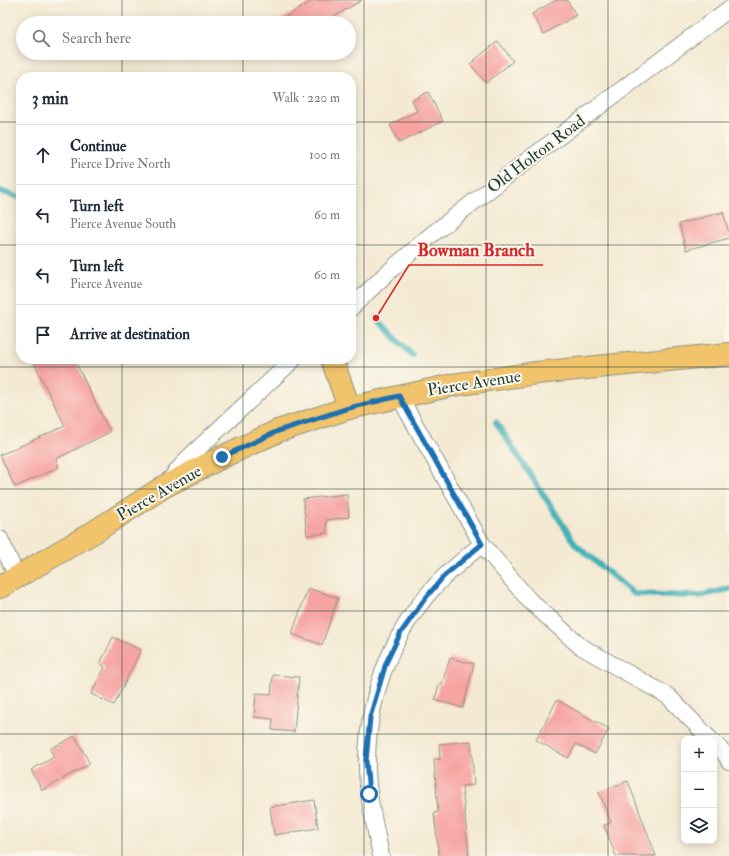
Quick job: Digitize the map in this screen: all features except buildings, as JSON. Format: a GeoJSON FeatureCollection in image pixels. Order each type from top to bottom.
{"type":"FeatureCollection","features":[{"type":"Feature","properties":{"kind":"main road","name":"Pierce Avenue"},"geometry":{"type":"LineString","coordinates":[[9,582],[94,532],[166,486],[222,457],[278,431],[349,408],[453,385],[536,373],[729,354]]}},
{"type":"Feature","properties":{"kind":"main road"},"geometry":{"type":"LineString","coordinates":[[334,364],[349,408]]}},
{"type":"Feature","properties":{"kind":"street","name":"Old Holton Road"},"geometry":{"type":"LineString","coordinates":[[356,303],[385,275],[431,235],[729,9]]}},
{"type":"Feature","properties":{"kind":"street"},"geometry":{"type":"LineString","coordinates":[[166,486],[187,459],[289,364]]}},
{"type":"Feature","properties":{"kind":"street"},"geometry":{"type":"LineString","coordinates":[[399,396],[482,544],[528,600],[580,646],[668,696],[707,736]]}},
{"type":"Feature","properties":{"kind":"street"},"geometry":{"type":"LineString","coordinates":[[0,539],[9,582]]}},
{"type":"Feature","properties":{"kind":"street"},"geometry":{"type":"LineString","coordinates":[[381,856],[369,794],[366,761],[370,717],[386,663],[400,634],[424,600],[444,576],[482,544]]}},
{"type":"Feature","properties":{"kind":"street"},"geometry":{"type":"LineString","coordinates":[[717,746],[726,755],[729,761]]}},
{"type":"Feature","properties":{"kind":"waterway"},"geometry":{"type":"LineString","coordinates":[[0,191],[16,196]]}},
{"type":"Feature","properties":{"kind":"waterway"},"geometry":{"type":"LineString","coordinates":[[376,318],[412,355]]}},
{"type":"Feature","properties":{"kind":"waterway"},"geometry":{"type":"LineString","coordinates":[[496,422],[576,545],[634,594],[699,596],[729,589]]}},
{"type":"Feature","properties":{"kind":"place","name":"Bowman Branch"},"geometry":{"type":"Point","coordinates":[376,318]}},
{"type":"Feature","properties":{"kind":"route"},"geometry":{"type":"LineString","coordinates":[[222,457],[278,431],[349,408],[399,396],[482,544],[444,576],[424,600],[400,634],[386,663],[370,717],[366,761],[369,794]]}}]}
